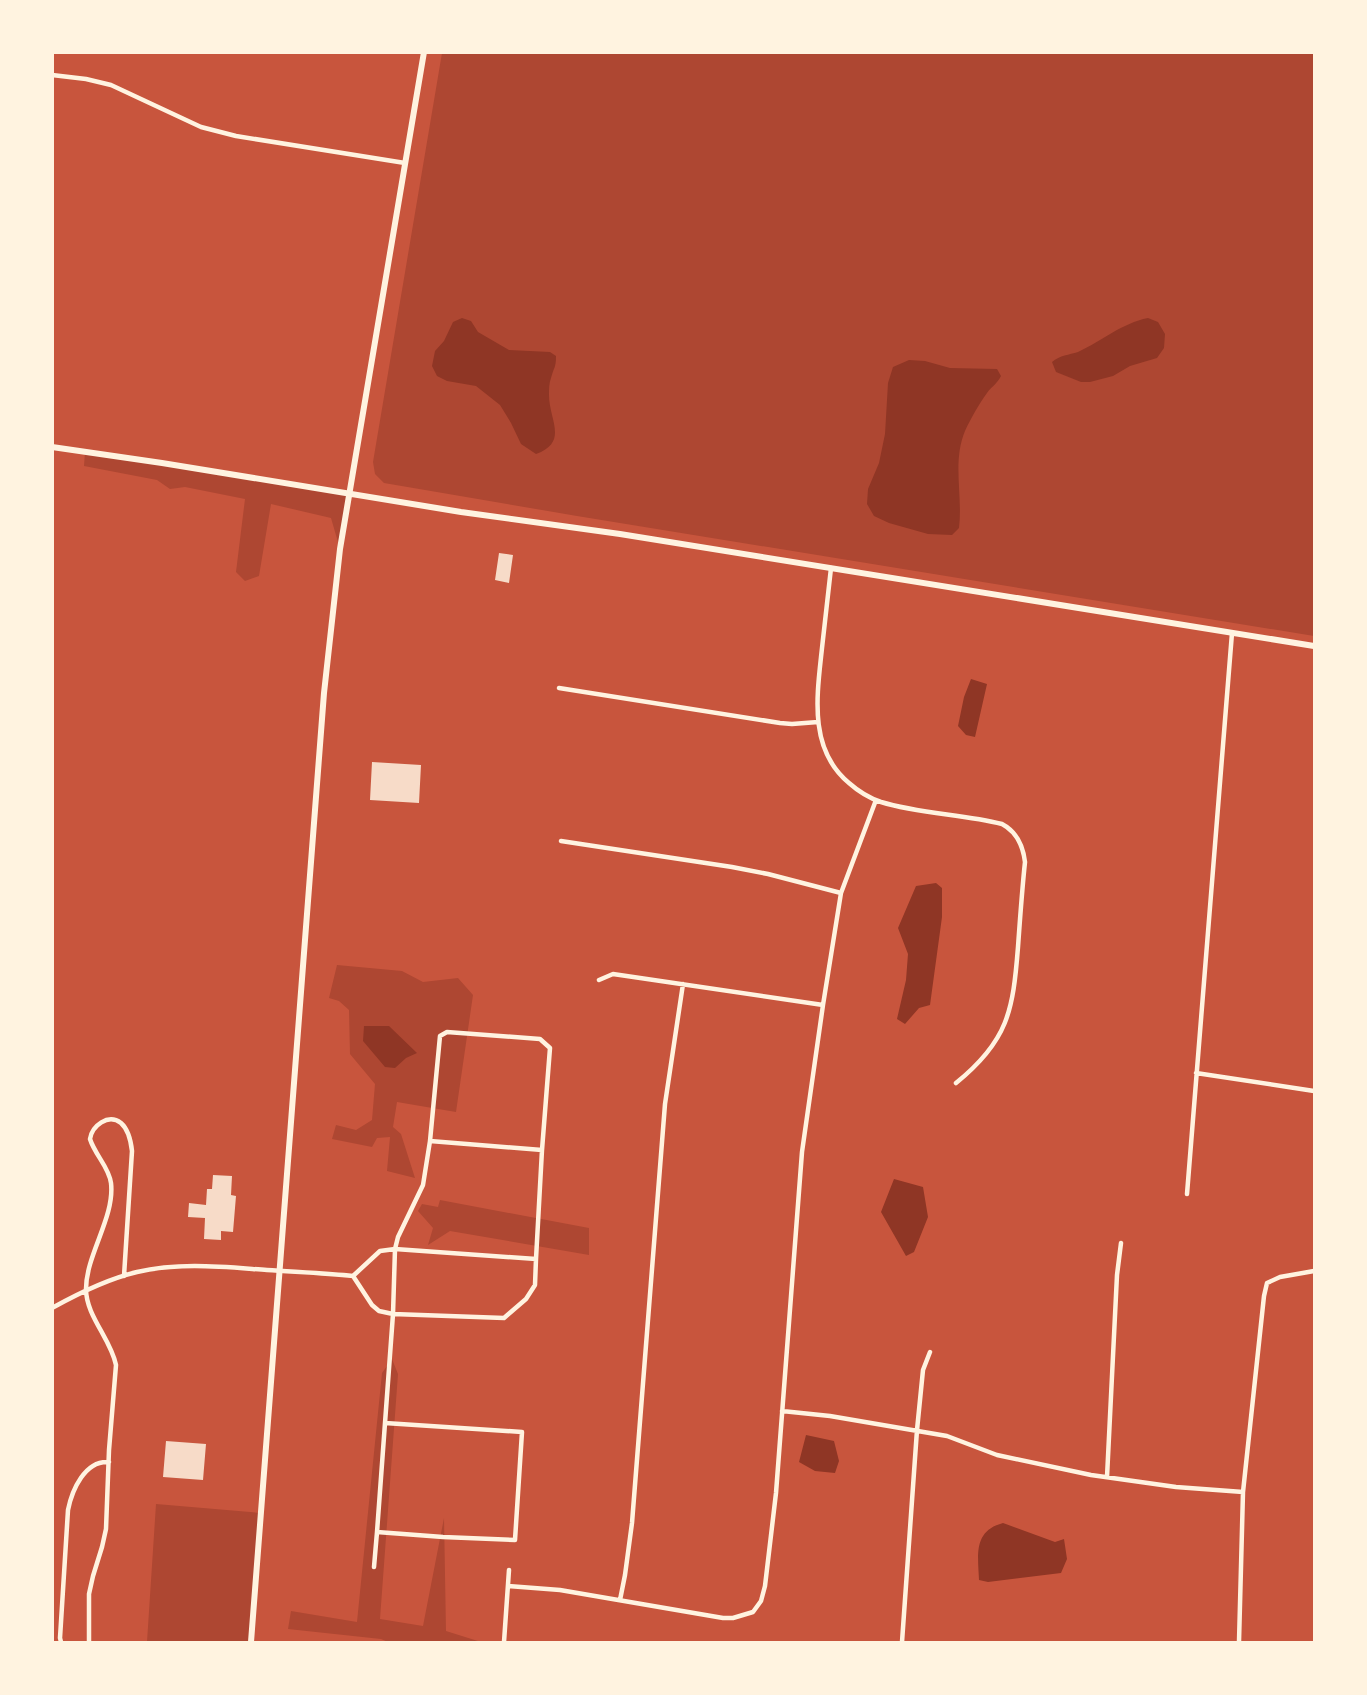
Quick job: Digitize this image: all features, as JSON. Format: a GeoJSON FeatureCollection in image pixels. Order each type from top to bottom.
{"type":"FeatureCollection","features":[{"type":"Feature","properties":{"kind":"main road"},"geometry":{"type":"LineString","coordinates":[[251,1643],[333,597],[424,52]]}},
{"type":"Feature","properties":{"kind":"main road"},"geometry":{"type":"LineString","coordinates":[[52,447],[461,512],[620,534],[1314,646]]}},
{"type":"Feature","properties":{"kind":"street"},"geometry":{"type":"LineString","coordinates":[[52,75],[111,85],[201,127],[236,136],[405,163]]}},
{"type":"Feature","properties":{"kind":"street"},"geometry":{"type":"LineString","coordinates":[[831,568],[818,722],[824,749],[837,771],[855,788],[876,800],[900,807],[1002,824],[1015,835],[1023,850],[1015,977],[1009,1012],[986,1054],[956,1083]]}},
{"type":"Feature","properties":{"kind":"street"},"geometry":{"type":"LineString","coordinates":[[1187,1194],[1232,632]]}},
{"type":"Feature","properties":{"kind":"street"},"geometry":{"type":"LineString","coordinates":[[559,688],[780,723],[818,722]]}},
{"type":"Feature","properties":{"kind":"street"},"geometry":{"type":"LineString","coordinates":[[508,1586],[560,1590],[723,1618],[753,1612],[761,1601],[769,1562],[802,1152],[823,1005],[841,893],[876,800]]}},
{"type":"Feature","properties":{"kind":"street"},"geometry":{"type":"LineString","coordinates":[[561,841],[732,867],[841,893]]}},
{"type":"Feature","properties":{"kind":"street"},"geometry":{"type":"LineString","coordinates":[[599,980],[613,974],[823,1005]]}},
{"type":"Feature","properties":{"kind":"street"},"geometry":{"type":"LineString","coordinates":[[620,1600],[632,1523],[665,1104],[683,984]]}},
{"type":"Feature","properties":{"kind":"street"},"geometry":{"type":"LineString","coordinates":[[354,1276],[379,1311],[393,1314],[504,1318],[526,1299],[535,1285],[550,1048],[540,1039],[447,1032],[440,1035],[423,1185],[395,1249],[393,1314],[374,1567]]}},
{"type":"Feature","properties":{"kind":"street"},"geometry":{"type":"LineString","coordinates":[[1196,1073],[1314,1091]]}},
{"type":"Feature","properties":{"kind":"street"},"geometry":{"type":"LineString","coordinates":[[89,1643],[89,1594],[106,1529],[116,1365],[113,1353],[91,1309],[86,1291],[88,1269],[111,1189],[108,1171],[92,1145],[91,1133],[98,1124],[110,1120],[116,1120],[125,1128],[132,1151],[124,1276]]}},
{"type":"Feature","properties":{"kind":"street"},"geometry":{"type":"LineString","coordinates":[[430,1141],[542,1150]]}},
{"type":"Feature","properties":{"kind":"street"},"geometry":{"type":"LineString","coordinates":[[1107,1477],[1121,1243]]}},
{"type":"Feature","properties":{"kind":"street"},"geometry":{"type":"LineString","coordinates":[[52,1308],[124,1276],[167,1267],[298,1271],[354,1276],[380,1251],[395,1249],[536,1259]]}},
{"type":"Feature","properties":{"kind":"street"},"geometry":{"type":"LineString","coordinates":[[1239,1643],[1243,1492],[1264,1296],[1267,1283],[1280,1277],[1314,1271]]}},
{"type":"Feature","properties":{"kind":"street"},"geometry":{"type":"LineString","coordinates":[[902,1643],[917,1430],[923,1370],[930,1352]]}},
{"type":"Feature","properties":{"kind":"street"},"geometry":{"type":"LineString","coordinates":[[782,1411],[947,1436],[997,1455],[1107,1477],[1176,1487],[1243,1492]]}},
{"type":"Feature","properties":{"kind":"street"},"geometry":{"type":"LineString","coordinates":[[377,1532],[515,1540],[522,1432],[385,1423]]}},
{"type":"Feature","properties":{"kind":"street"},"geometry":{"type":"LineString","coordinates":[[61,1643],[61,1607],[71,1498],[86,1472],[97,1463],[108,1462]]}},
{"type":"Feature","properties":{"kind":"street"},"geometry":{"type":"LineString","coordinates":[[504,1643],[509,1570]]}},
{"type":"Feature","properties":{"kind":"shaded area"},"geometry":{"type":"Polygon","coordinates":[[[442,53],[1314,53],[1314,636],[384,483],[375,474],[373,462],[442,53]]]}},
{"type":"Feature","properties":{"kind":"shaded area"},"geometry":{"type":"Polygon","coordinates":[[[462,318],[471,321],[478,332],[509,350],[550,352],[556,356],[549,391],[555,437],[546,449],[536,454],[521,444],[500,405],[476,386],[447,381],[437,376],[432,366],[435,351],[444,341],[453,322],[462,318]]]}},
{"type":"Feature","properties":{"kind":"shaded area"},"geometry":{"type":"Polygon","coordinates":[[[1148,318],[1158,322],[1165,334],[1164,348],[1157,358],[1130,366],[1113,376],[1090,382],[1081,382],[1056,372],[1052,362],[1055,360],[1078,352],[1121,328],[1148,318]]]}},
{"type":"Feature","properties":{"kind":"shaded area"},"geometry":{"type":"Polygon","coordinates":[[[909,360],[950,368],[997,369],[1001,376],[978,406],[961,443],[958,467],[959,528],[952,535],[928,534],[889,523],[874,516],[867,504],[868,489],[879,463],[885,434],[888,383],[893,367],[909,360]]]}},
{"type":"Feature","properties":{"kind":"shaded area"},"geometry":{"type":"Polygon","coordinates":[[[85,452],[349,493],[340,549],[331,518],[271,504],[259,576],[245,581],[236,572],[245,499],[185,487],[170,489],[157,480],[84,466],[85,452]]]}},
{"type":"Feature","properties":{"kind":"shaded area"},"geometry":{"type":"Polygon","coordinates":[[[971,679],[987,684],[975,737],[966,735],[958,726],[971,679]]]}},
{"type":"Feature","properties":{"kind":"shaded area"},"geometry":{"type":"Polygon","coordinates":[[[936,883],[942,888],[942,917],[930,1005],[919,1008],[905,1024],[897,1019],[906,980],[908,954],[898,928],[916,886],[936,883]]]}},
{"type":"Feature","properties":{"kind":"shaded area"},"geometry":{"type":"Polygon","coordinates":[[[337,965],[402,971],[423,982],[458,978],[473,995],[456,1112],[397,1102],[393,1127],[401,1134],[415,1178],[387,1171],[390,1137],[377,1138],[372,1147],[332,1139],[336,1125],[356,1130],[372,1120],[375,1084],[350,1054],[349,1010],[339,1001],[329,998],[337,965]]]}},
{"type":"Feature","properties":{"kind":"shaded area"},"geometry":{"type":"Polygon","coordinates":[[[364,1026],[389,1026],[417,1053],[395,1068],[385,1067],[363,1041],[364,1026]]]}},
{"type":"Feature","properties":{"kind":"shaded area"},"geometry":{"type":"Polygon","coordinates":[[[894,1179],[923,1187],[928,1217],[914,1252],[906,1256],[881,1212],[894,1179]]]}},
{"type":"Feature","properties":{"kind":"shaded area"},"geometry":{"type":"Polygon","coordinates":[[[440,1200],[589,1228],[589,1255],[450,1231],[428,1245],[433,1228],[418,1211],[422,1204],[438,1207],[440,1200]]]}},
{"type":"Feature","properties":{"kind":"shaded area"},"geometry":{"type":"Polygon","coordinates":[[[392,1359],[398,1374],[380,1619],[423,1626],[444,1518],[446,1631],[481,1642],[388,1642],[288,1629],[291,1611],[357,1622],[382,1373],[392,1359]]]}},
{"type":"Feature","properties":{"kind":"shaded area"},"geometry":{"type":"Polygon","coordinates":[[[806,1435],[834,1441],[839,1461],[835,1473],[815,1471],[799,1462],[806,1435]]]}},
{"type":"Feature","properties":{"kind":"shaded area"},"geometry":{"type":"Polygon","coordinates":[[[156,1504],[261,1513],[251,1642],[147,1642],[156,1504]]]}},
{"type":"Feature","properties":{"kind":"shaded area"},"geometry":{"type":"Polygon","coordinates":[[[1003,1523],[1055,1542],[1064,1539],[1067,1559],[1061,1573],[988,1582],[979,1580],[979,1545],[986,1532],[1003,1523]]]}},
{"type":"Feature","properties":{"kind":"building"},"geometry":{"type":"Polygon","coordinates":[[[499,553],[513,555],[509,583],[495,580],[499,553]]]}},
{"type":"Feature","properties":{"kind":"building"},"geometry":{"type":"Polygon","coordinates":[[[372,762],[421,765],[419,803],[370,800],[372,762]]]}},
{"type":"Feature","properties":{"kind":"building"},"geometry":{"type":"Polygon","coordinates":[[[213,1175],[232,1176],[231,1195],[236,1196],[233,1232],[221,1231],[221,1240],[204,1239],[205,1218],[188,1217],[189,1203],[206,1205],[207,1189],[212,1189],[213,1175]]]}},
{"type":"Feature","properties":{"kind":"building"},"geometry":{"type":"Polygon","coordinates":[[[166,1441],[206,1444],[203,1480],[163,1477],[166,1441]]]}}]}
